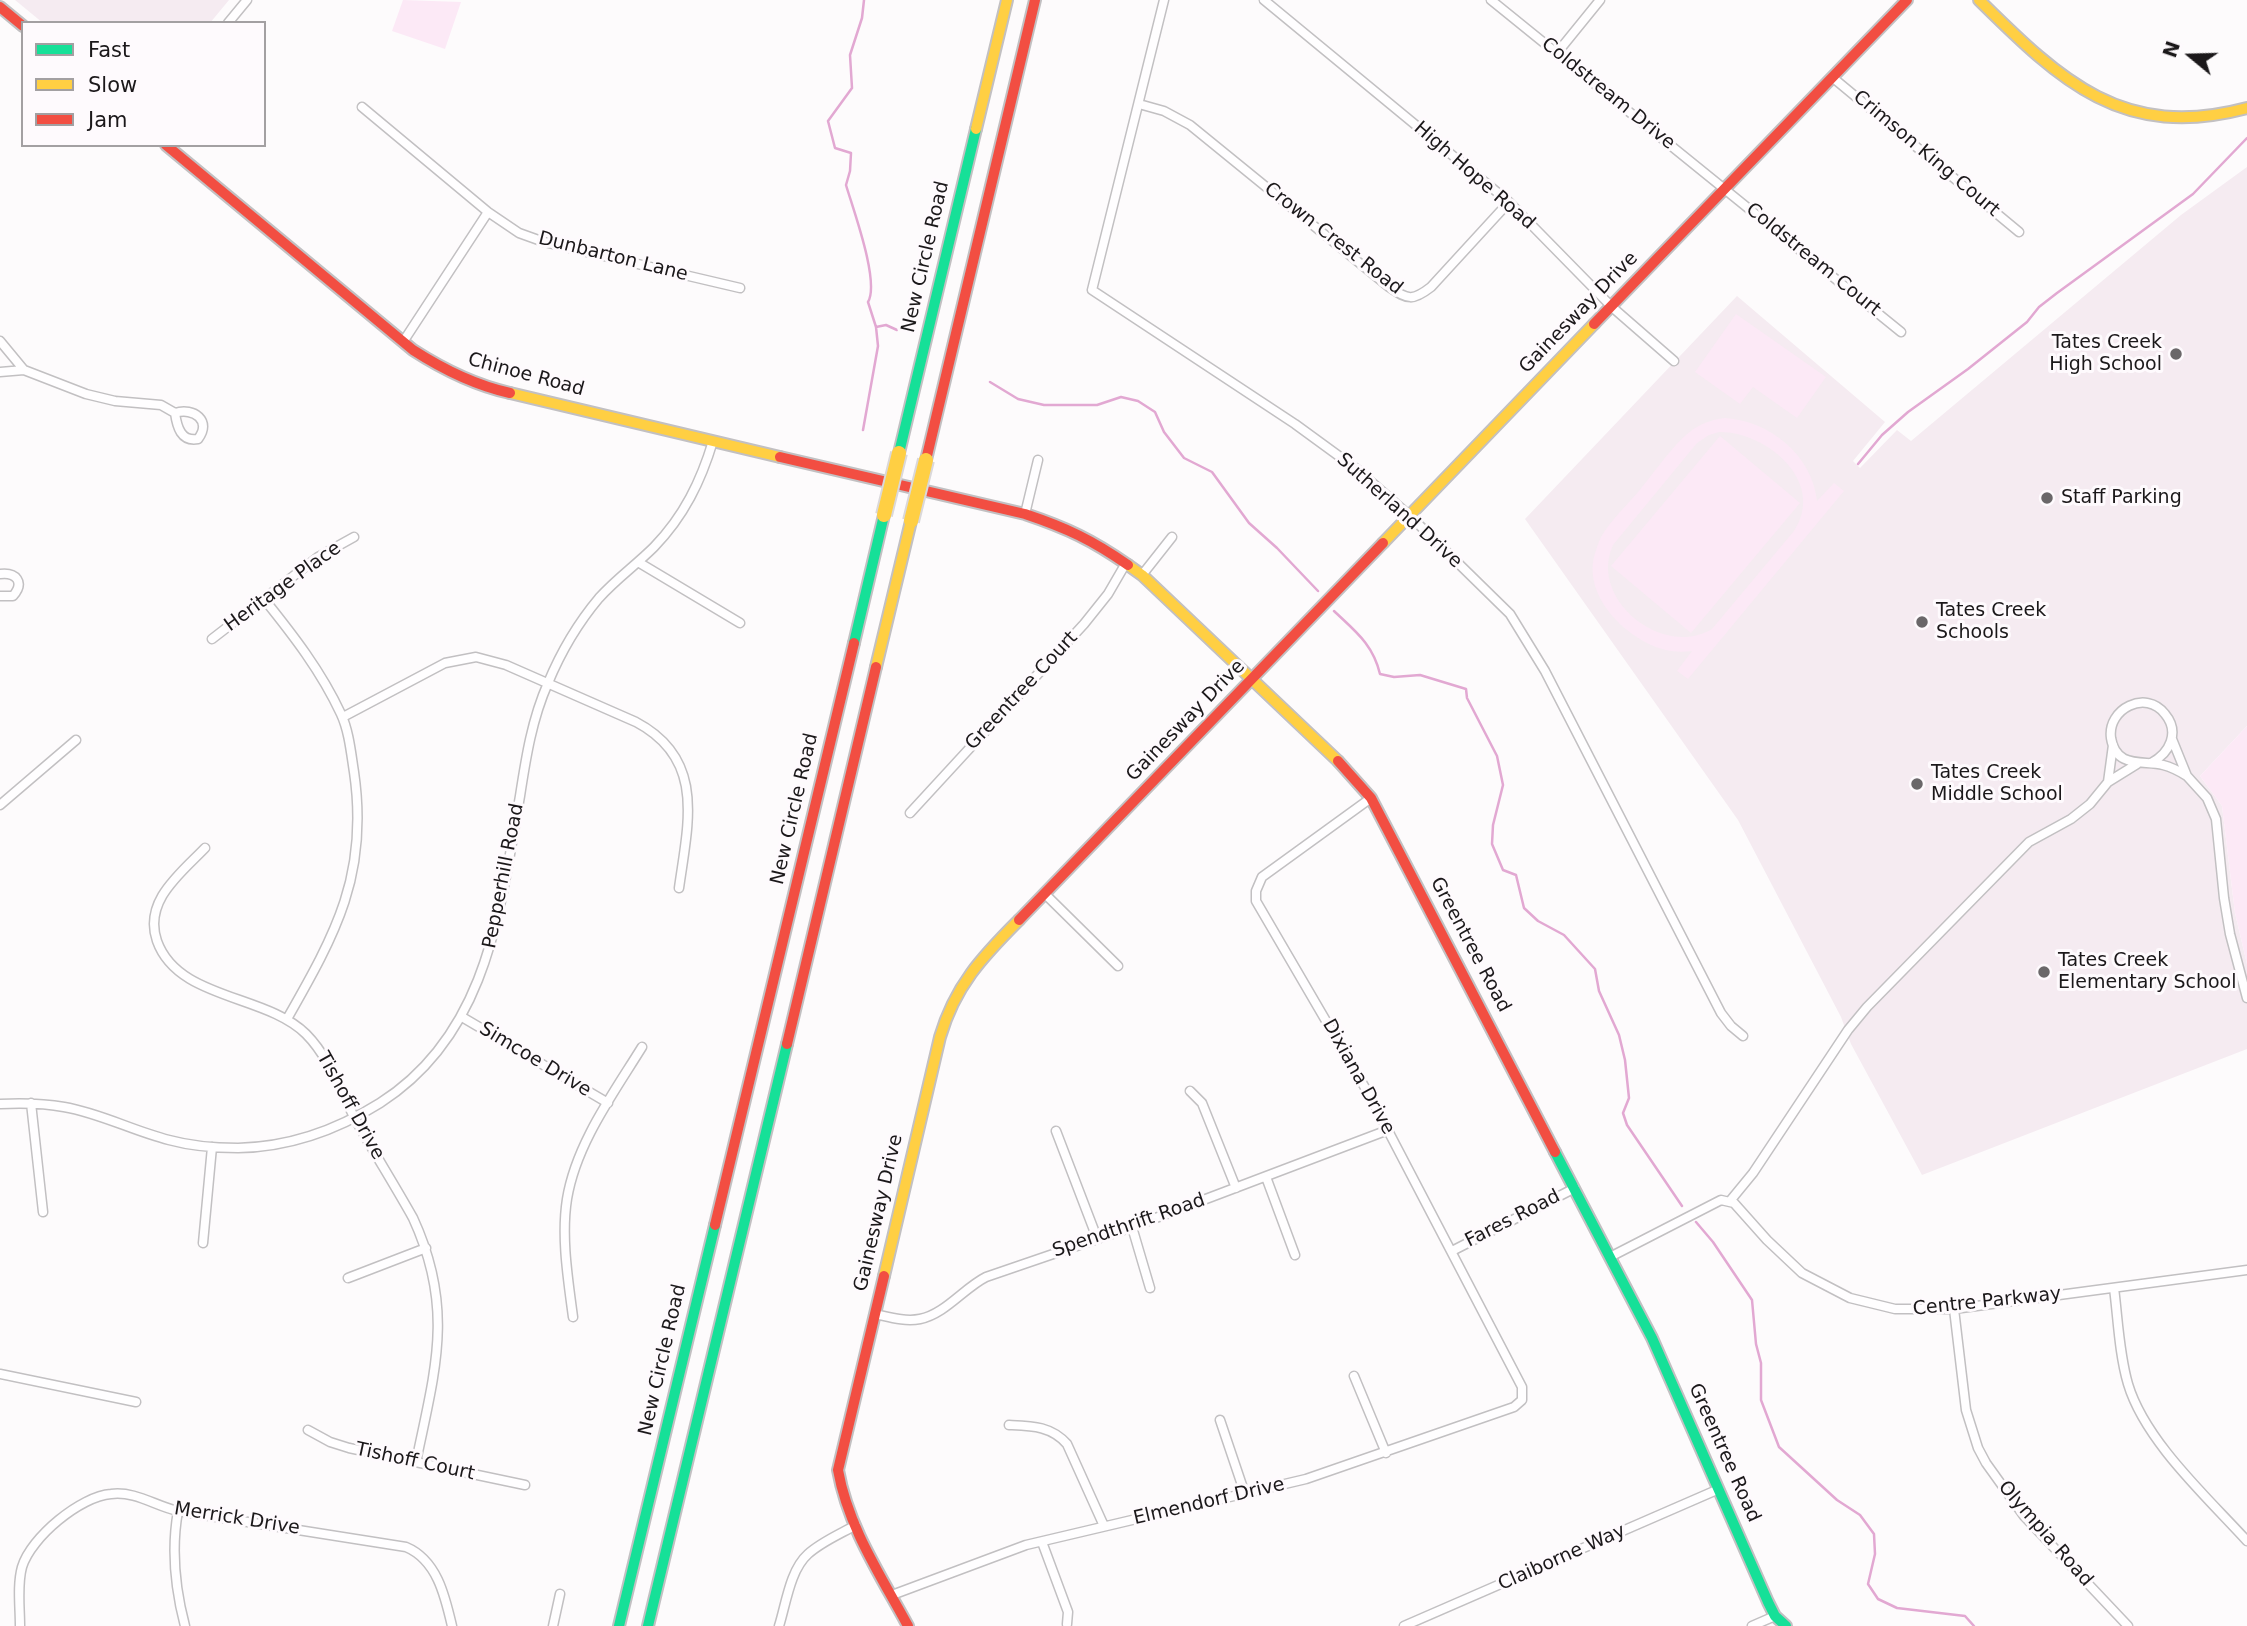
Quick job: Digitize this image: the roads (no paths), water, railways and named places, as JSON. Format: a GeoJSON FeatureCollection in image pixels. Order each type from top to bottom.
{"type":"FeatureCollection","features":[{"type":"Feature","properties":{"kind":"main road","name":"New Circle Road"},"geometry":{"type":"LineString","coordinates":[[617,1626],[1007,0]]}},
{"type":"Feature","properties":{"kind":"main road"},"geometry":{"type":"LineString","coordinates":[[648,1626],[1035,0]]}},
{"type":"Feature","properties":{"kind":"main road","name":"Gainesway Drive"},"geometry":{"type":"LineString","coordinates":[[908,1626],[844,1499],[838,1471],[947,1013],[954,996],[966,978],[1045,894],[1907,0]]}},
{"type":"Feature","properties":{"kind":"main road"},"geometry":{"type":"LineString","coordinates":[[1979,0],[2052,69],[2102,100],[2124,108],[2170,117],[2205,117],[2247,108]]}},
{"type":"Feature","properties":{"kind":"main road"},"geometry":{"type":"LineString","coordinates":[[0,7],[21,24]]}},
{"type":"Feature","properties":{"kind":"main road","name":"Chinoe Road"},"geometry":{"type":"LineString","coordinates":[[168,147],[403,342],[436,365],[471,382],[907,486]]}},
{"type":"Feature","properties":{"kind":"main road","name":"Greentree Road"},"geometry":{"type":"LineString","coordinates":[[907,486],[1056,524],[1091,540],[1126,563],[1142,575],[1342,764],[1371,799],[1652,1338],[1781,1621]]}},
{"type":"Feature","properties":{"kind":"main road"},"geometry":{"type":"LineString","coordinates":[[655,1626],[692,1437]]}},
{"type":"Feature","properties":{"kind":"street"},"geometry":{"type":"LineString","coordinates":[[230,21],[247,0]]}},
{"type":"Feature","properties":{"kind":"street","name":"Sutherland Drive"},"geometry":{"type":"LineString","coordinates":[[1164,0],[1092,290],[1316,439],[1358,470],[1410,516],[1510,614],[1545,671],[1721,1013],[1743,1036]]}},
{"type":"Feature","properties":{"kind":"street","name":"High Hope Road"},"geometry":{"type":"LineString","coordinates":[[1264,0],[1509,202],[1612,307],[1674,361]]}},
{"type":"Feature","properties":{"kind":"street","name":"Coldstream Drive"},"geometry":{"type":"LineString","coordinates":[[1491,0],[1725,189]]}},
{"type":"Feature","properties":{"kind":"street"},"geometry":{"type":"LineString","coordinates":[[1557,53],[1600,0]]}},
{"type":"Feature","properties":{"kind":"street","name":"Crimson King Court"},"geometry":{"type":"LineString","coordinates":[[1832,77],[2019,232]]}},
{"type":"Feature","properties":{"kind":"street","name":"Crown Crest Road"},"geometry":{"type":"LineString","coordinates":[[1139,104],[1164,111],[1190,125],[1389,287],[1409,298],[1419,296],[1431,287],[1509,202]]}},
{"type":"Feature","properties":{"kind":"street","name":"Dunbarton Lane"},"geometry":{"type":"LineString","coordinates":[[362,107],[488,212],[519,233],[544,242],[740,288]]}},
{"type":"Feature","properties":{"kind":"street","name":"Coldstream Court"},"geometry":{"type":"LineString","coordinates":[[1725,189],[1901,332]]}},
{"type":"Feature","properties":{"kind":"street"},"geometry":{"type":"LineString","coordinates":[[403,342],[488,212]]}},
{"type":"Feature","properties":{"kind":"street"},"geometry":{"type":"LineString","coordinates":[[0,341],[24,370]]}},
{"type":"Feature","properties":{"kind":"street"},"geometry":{"type":"LineString","coordinates":[[0,372],[24,370],[86,394],[115,401],[151,403],[175,413]]}},
{"type":"Feature","properties":{"kind":"street","name":"Pepperhill Road"},"geometry":{"type":"LineString","coordinates":[[0,1104],[31,1102],[84,1111],[168,1140],[212,1147],[257,1147],[289,1142],[355,1119],[411,1080],[439,1049],[462,1017],[481,975],[498,918],[534,722],[548,683],[591,608],[669,531],[681,514],[701,478],[713,441]]}},
{"type":"Feature","properties":{"kind":"street"},"geometry":{"type":"LineString","coordinates":[[1025,514],[1038,460]]}},
{"type":"Feature","properties":{"kind":"street","name":"Heritage Place"},"geometry":{"type":"LineString","coordinates":[[212,639],[318,557],[354,537]]}},
{"type":"Feature","properties":{"kind":"street"},"geometry":{"type":"LineString","coordinates":[[1142,575],[1172,537]]}},
{"type":"Feature","properties":{"kind":"street"},"geometry":{"type":"LineString","coordinates":[[638,562],[740,623]]}},
{"type":"Feature","properties":{"kind":"street","name":"Greentree Court"},"geometry":{"type":"LineString","coordinates":[[910,813],[1084,624],[1108,594],[1126,563]]}},
{"type":"Feature","properties":{"kind":"street"},"geometry":{"type":"LineString","coordinates":[[0,575],[15,575],[19,581],[19,590],[13,596],[0,596]]}},
{"type":"Feature","properties":{"kind":"street"},"geometry":{"type":"LineString","coordinates":[[264,598],[313,661],[343,717],[352,760],[359,819],[353,874],[342,912],[331,939],[287,1019]]}},
{"type":"Feature","properties":{"kind":"street"},"geometry":{"type":"LineString","coordinates":[[343,717],[445,663],[464,657],[490,659],[651,730],[662,739],[676,758],[688,789],[690,809],[679,888]]}},
{"type":"Feature","properties":{"kind":"street"},"geometry":{"type":"LineString","coordinates":[[2108,782],[2113,745],[2111,730],[2117,715],[2130,705],[2154,705],[2166,714],[2172,728],[2172,739],[2187,775],[2207,798],[2216,818],[2230,934],[2247,998]]}},
{"type":"Feature","properties":{"kind":"street"},"geometry":{"type":"LineString","coordinates":[[2151,763],[2164,754],[2172,739]]}},
{"type":"Feature","properties":{"kind":"street"},"geometry":{"type":"LineString","coordinates":[[0,805],[76,740]]}},
{"type":"Feature","properties":{"kind":"street"},"geometry":{"type":"LineString","coordinates":[[2113,745],[2127,761],[2169,766],[2187,775]]}},
{"type":"Feature","properties":{"kind":"street"},"geometry":{"type":"LineString","coordinates":[[1610,1257],[1718,1201],[1730,1201],[1859,1015],[2029,842],[2071,819],[2090,804],[2108,782],[2137,764]]}},
{"type":"Feature","properties":{"kind":"street","name":"Dixiana Drive"},"geometry":{"type":"LineString","coordinates":[[1371,799],[1262,877],[1256,891],[1256,901],[1388,1130],[1522,1387],[1522,1400]]}},
{"type":"Feature","properties":{"kind":"street","name":"Tishoff Drive"},"geometry":{"type":"LineString","coordinates":[[205,848],[166,888],[156,906],[155,929],[160,951],[172,967],[192,980],[287,1019],[315,1044],[413,1218],[426,1248],[438,1296],[438,1344],[416,1462]]}},
{"type":"Feature","properties":{"kind":"street"},"geometry":{"type":"LineString","coordinates":[[1045,894],[1118,966]]}},
{"type":"Feature","properties":{"kind":"street","name":"Simcoe Drive"},"geometry":{"type":"LineString","coordinates":[[462,1017],[608,1103]]}},
{"type":"Feature","properties":{"kind":"street"},"geometry":{"type":"LineString","coordinates":[[573,1317],[565,1223],[567,1202],[579,1157],[642,1047]]}},
{"type":"Feature","properties":{"kind":"street"},"geometry":{"type":"LineString","coordinates":[[1191,1091],[1202,1102],[1236,1188]]}},
{"type":"Feature","properties":{"kind":"street"},"geometry":{"type":"LineString","coordinates":[[31,1102],[43,1212]]}},
{"type":"Feature","properties":{"kind":"street","name":"Spendthrift Road"},"geometry":{"type":"LineString","coordinates":[[875,1314],[906,1320],[930,1316],[986,1276],[1132,1227],[1388,1130]]}},
{"type":"Feature","properties":{"kind":"street"},"geometry":{"type":"LineString","coordinates":[[1056,1131],[1097,1238]]}},
{"type":"Feature","properties":{"kind":"street"},"geometry":{"type":"LineString","coordinates":[[202,1243],[212,1147]]}},
{"type":"Feature","properties":{"kind":"street"},"geometry":{"type":"LineString","coordinates":[[1266,1177],[1295,1255]]}},
{"type":"Feature","properties":{"kind":"street","name":"Fares Road"},"geometry":{"type":"LineString","coordinates":[[1452,1251],[1575,1188]]}},
{"type":"Feature","properties":{"kind":"street","name":"Centre Parkway"},"geometry":{"type":"LineString","coordinates":[[1730,1201],[1790,1263],[1834,1291],[1869,1304],[1895,1309],[1954,1309],[2247,1270]]}},
{"type":"Feature","properties":{"kind":"street"},"geometry":{"type":"LineString","coordinates":[[1132,1227],[1150,1288]]}},
{"type":"Feature","properties":{"kind":"street"},"geometry":{"type":"LineString","coordinates":[[348,1278],[426,1248]]}},
{"type":"Feature","properties":{"kind":"street"},"geometry":{"type":"LineString","coordinates":[[2115,1288],[2124,1369],[2138,1410],[2160,1444],[2247,1541]]}},
{"type":"Feature","properties":{"kind":"street","name":"Olympia Road"},"geometry":{"type":"LineString","coordinates":[[1954,1309],[1966,1410],[1978,1448],[1986,1463],[2024,1516],[2128,1626]]}},
{"type":"Feature","properties":{"kind":"street"},"geometry":{"type":"LineString","coordinates":[[0,1374],[136,1402]]}},
{"type":"Feature","properties":{"kind":"street"},"geometry":{"type":"LineString","coordinates":[[1354,1376],[1386,1453]]}},
{"type":"Feature","properties":{"kind":"street","name":"Elmendorf Drive"},"geometry":{"type":"LineString","coordinates":[[892,1595],[1011,1549],[1307,1479],[1514,1408],[1522,1400]]}},
{"type":"Feature","properties":{"kind":"street"},"geometry":{"type":"LineString","coordinates":[[1220,1420],[1245,1494]]}},
{"type":"Feature","properties":{"kind":"street"},"geometry":{"type":"LineString","coordinates":[[1009,1425],[1038,1427],[1058,1434],[1073,1455],[1104,1526]]}},
{"type":"Feature","properties":{"kind":"street","name":"Tishoff Court"},"geometry":{"type":"LineString","coordinates":[[309,1430],[330,1442],[349,1448],[525,1485]]}},
{"type":"Feature","properties":{"kind":"street","name":"Claiborne Way"},"geometry":{"type":"LineString","coordinates":[[1404,1626],[1719,1489]]}},
{"type":"Feature","properties":{"kind":"street","name":"Merrick Drive"},"geometry":{"type":"LineString","coordinates":[[20,1626],[20,1587],[24,1562],[33,1546],[72,1511],[99,1496],[111,1493],[146,1498],[178,1511],[383,1542],[412,1550],[425,1561],[440,1583],[452,1626]]}},
{"type":"Feature","properties":{"kind":"street"},"geometry":{"type":"LineString","coordinates":[[178,1511],[173,1561],[186,1626]]}},
{"type":"Feature","properties":{"kind":"street"},"geometry":{"type":"LineString","coordinates":[[779,1626],[790,1589],[803,1560],[818,1547],[856,1525]]}},
{"type":"Feature","properties":{"kind":"street"},"geometry":{"type":"LineString","coordinates":[[1042,1542],[1068,1612],[1067,1624]]}},
{"type":"Feature","properties":{"kind":"street"},"geometry":{"type":"LineString","coordinates":[[553,1626],[560,1594]]}},
{"type":"Feature","properties":{"kind":"street"},"geometry":{"type":"LineString","coordinates":[[1752,1626],[1781,1621]]}},
{"type":"Feature","properties":{"kind":"waterway"},"geometry":{"type":"LineString","coordinates":[[864,0],[862,18],[850,55],[852,88],[828,121],[835,148],[851,153],[846,185],[868,263],[871,279],[868,302],[876,327],[886,325],[897,330]]}},
{"type":"Feature","properties":{"kind":"waterway"},"geometry":{"type":"LineString","coordinates":[[1858,464],[1882,435],[1908,412],[2027,322],[2039,307],[2057,293],[2193,194],[2247,138]]}},
{"type":"Feature","properties":{"kind":"waterway"},"geometry":{"type":"LineString","coordinates":[[863,430],[878,346],[876,327]]}},
{"type":"Feature","properties":{"kind":"waterway"},"geometry":{"type":"LineString","coordinates":[[990,382],[1018,399],[1044,405],[1097,405],[1121,397],[1138,401],[1155,412],[1164,432],[1184,458],[1212,472],[1249,523],[1318,591]]}},
{"type":"Feature","properties":{"kind":"waterway"},"geometry":{"type":"LineString","coordinates":[[1334,611],[1368,646],[1380,674],[1394,677],[1420,675],[1466,689],[1467,698],[1497,756],[1503,785],[1493,825],[1492,844],[1503,870],[1516,875],[1524,908],[1538,921],[1564,935],[1595,969],[1599,991],[1619,1035],[1625,1060],[1629,1098],[1623,1113],[1627,1125],[1682,1206]]}},
{"type":"Feature","properties":{"kind":"waterway"},"geometry":{"type":"LineString","coordinates":[[1696,1222],[1713,1242],[1752,1300],[1756,1344],[1761,1363],[1761,1400],[1779,1447],[1837,1500],[1860,1515],[1874,1534],[1875,1554],[1868,1584],[1878,1599],[1897,1608],[1965,1616],[1974,1626]]}},
{"type":"Feature","properties":{"kind":"place","name":"Tates Creek High School"},"geometry":{"type":"Point","coordinates":[2176,354]}},
{"type":"Feature","properties":{"kind":"place","name":"Staff Parking"},"geometry":{"type":"Point","coordinates":[2047,498]}},
{"type":"Feature","properties":{"kind":"place","name":"Tates Creek Schools"},"geometry":{"type":"Point","coordinates":[1922,622]}},
{"type":"Feature","properties":{"kind":"place","name":"Tates Creek Middle School"},"geometry":{"type":"Point","coordinates":[1917,784]}},
{"type":"Feature","properties":{"kind":"place","name":"Tates Creek Elementary School"},"geometry":{"type":"Point","coordinates":[2044,972]}}]}
